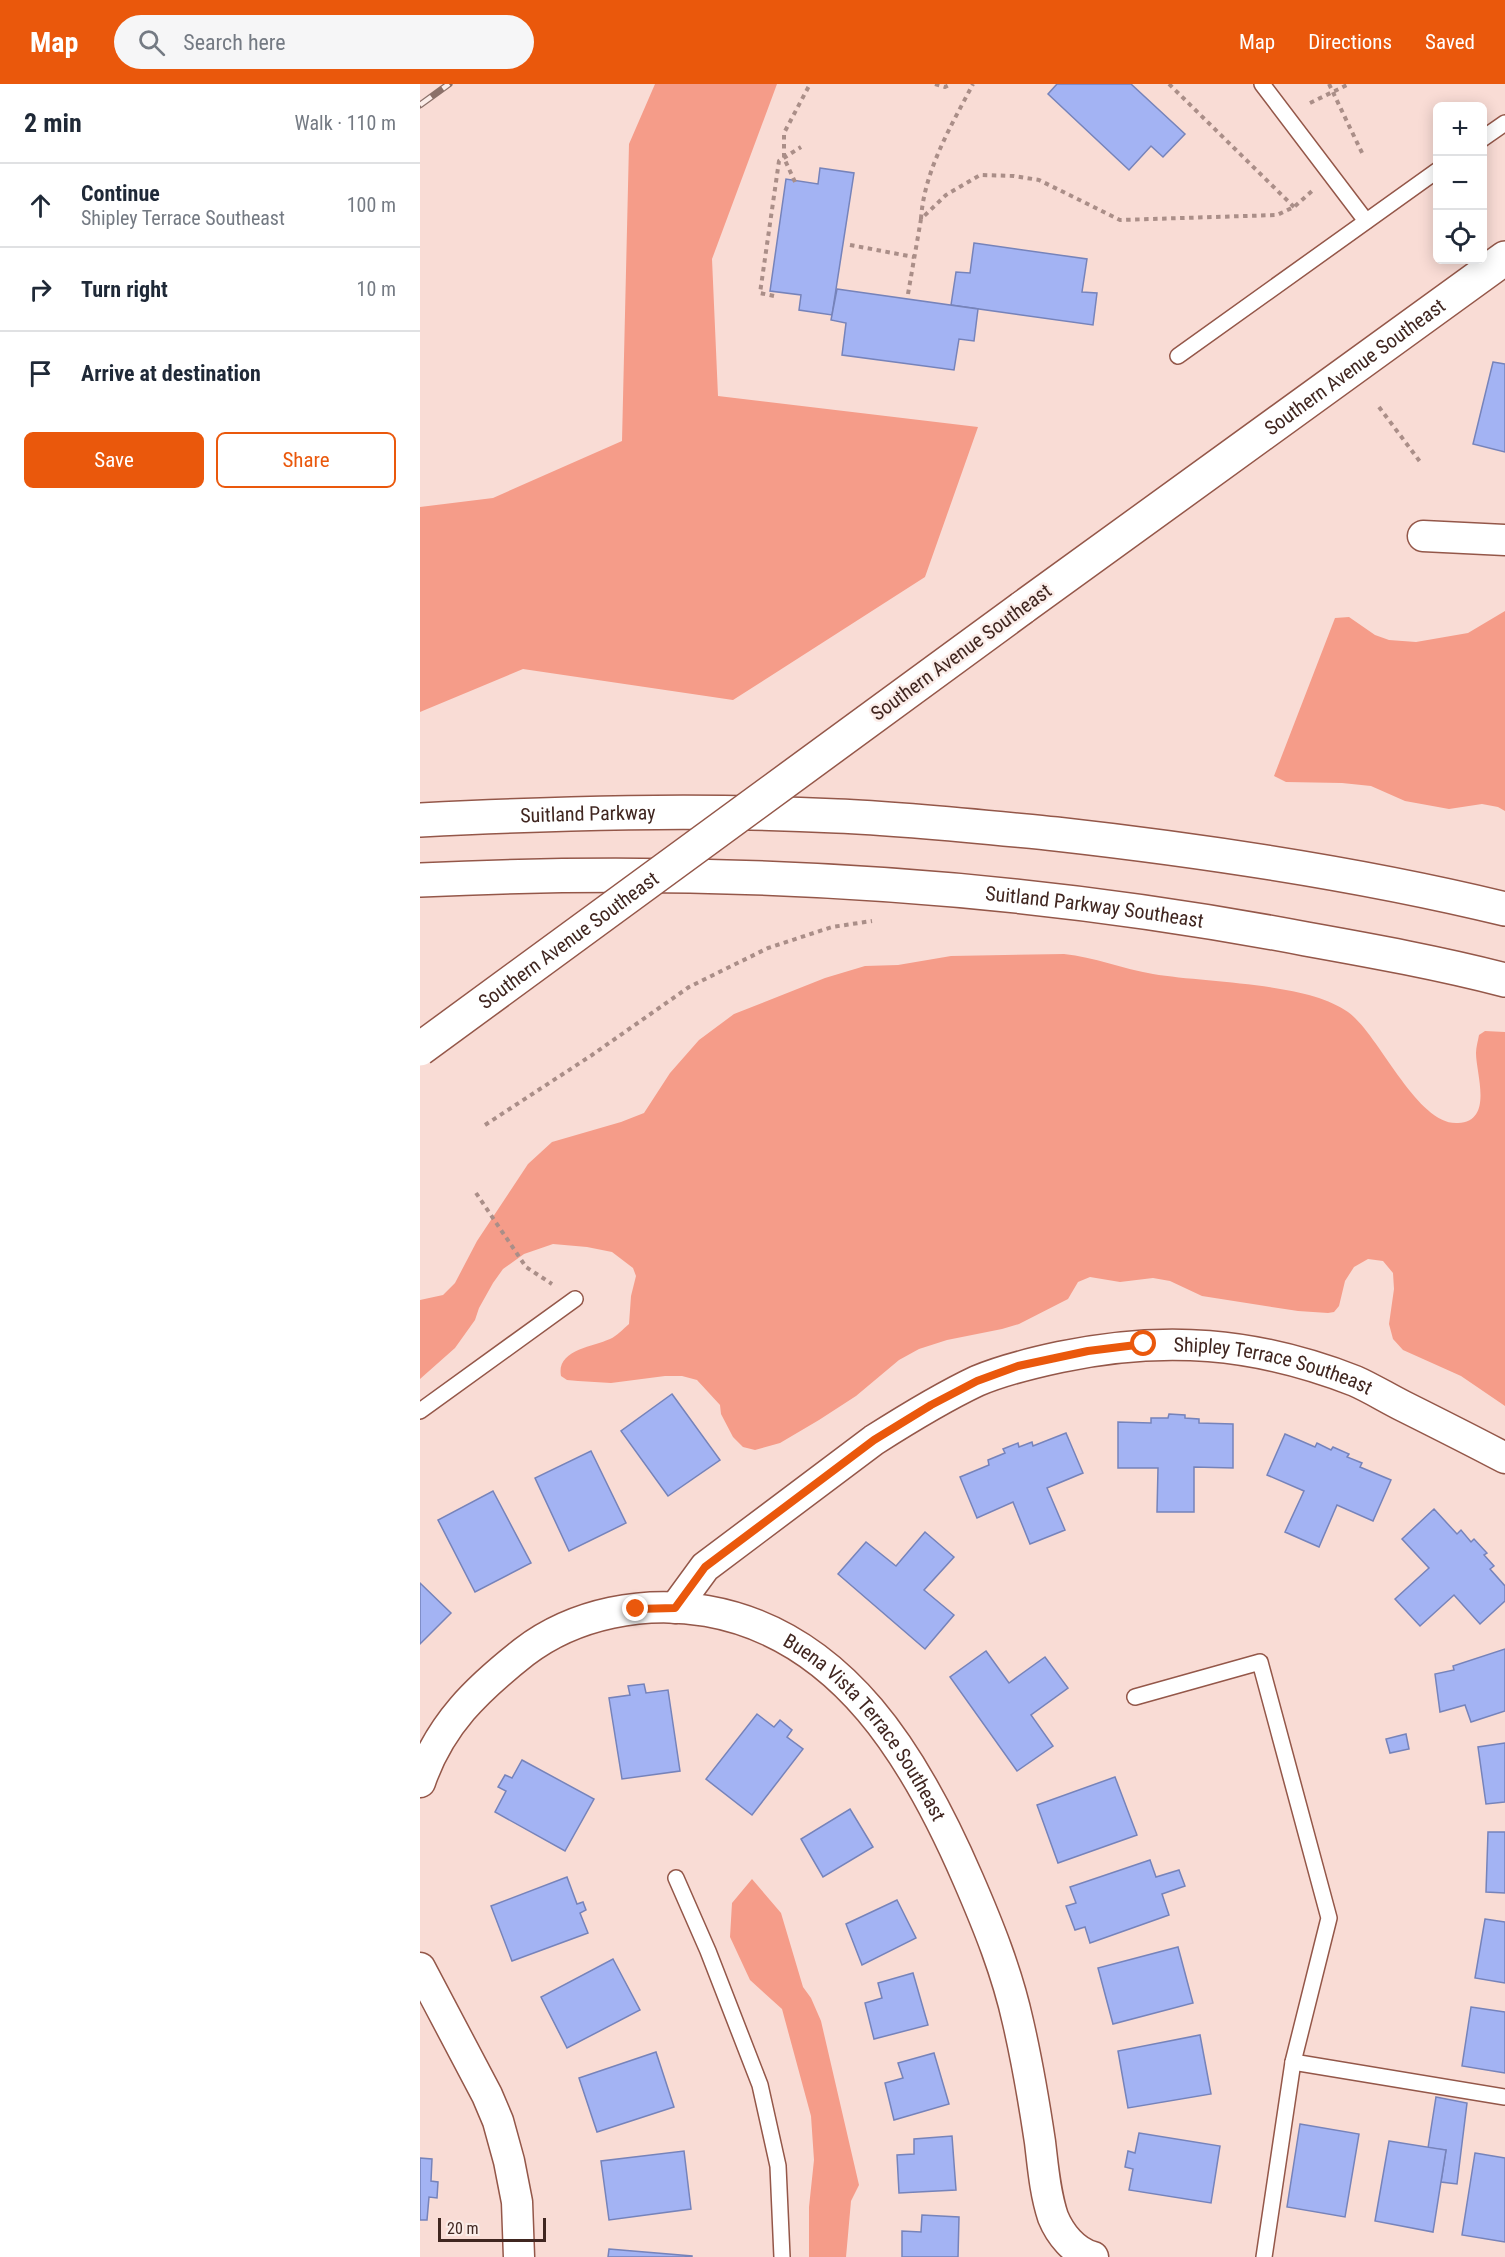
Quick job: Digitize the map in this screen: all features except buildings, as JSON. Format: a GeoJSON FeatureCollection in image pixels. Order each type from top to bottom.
{"type":"FeatureCollection","features":[{"type":"Feature","properties":{"kind":"main road","name":"Southern Avenue Southeast"},"geometry":{"type":"LineString","coordinates":[[420,1049],[1505,258]]}},
{"type":"Feature","properties":{"kind":"main road","name":"Suitland Parkway"},"geometry":{"type":"LineString","coordinates":[[420,819],[562,814],[757,814],[904,820],[1141,843],[1293,866],[1505,909]]}},
{"type":"Feature","properties":{"kind":"main road","name":"Suitland Parkway Southeast"},"geometry":{"type":"LineString","coordinates":[[420,880],[576,874],[772,878],[883,885],[1095,904],[1249,928],[1413,959],[1505,980]]}},
{"type":"Feature","properties":{"kind":"street"},"geometry":{"type":"LineString","coordinates":[[1423,536],[1505,540]]}},
{"type":"Feature","properties":{"kind":"street","name":"Shipley Terrace Southeast"},"geometry":{"type":"LineString","coordinates":[[675,1608],[705,1567],[874,1440],[902,1422],[942,1399],[1002,1372],[1088,1351],[1144,1344],[1176,1344],[1209,1345],[1271,1355],[1357,1382],[1505,1458]]}},
{"type":"Feature","properties":{"kind":"street","name":"Buena Vista Terrace Southeast"},"geometry":{"type":"LineString","coordinates":[[420,1782],[445,1728],[490,1679],[535,1644],[568,1627],[602,1615],[636,1609],[690,1608],[740,1618],[777,1633],[794,1643],[831,1670],[867,1704],[899,1749],[929,1799],[958,1856],[986,1921],[1008,1982],[1027,2065],[1050,2206],[1059,2229],[1081,2249]]}},
{"type":"Feature","properties":{"kind":"street"},"geometry":{"type":"LineString","coordinates":[[420,1968],[488,2095],[498,2121],[518,2202],[519,2257]]}},
{"type":"Feature","properties":{"kind":"lane"},"geometry":{"type":"LineString","coordinates":[[1262,84],[1366,221]]}},
{"type":"Feature","properties":{"kind":"lane"},"geometry":{"type":"LineString","coordinates":[[1487,136],[1505,123]]}},
{"type":"Feature","properties":{"kind":"lane"},"geometry":{"type":"LineString","coordinates":[[1178,356],[1433,174]]}},
{"type":"Feature","properties":{"kind":"lane"},"geometry":{"type":"LineString","coordinates":[[420,1411],[575,1299]]}},
{"type":"Feature","properties":{"kind":"lane"},"geometry":{"type":"LineString","coordinates":[[1135,1697],[1260,1662],[1329,1918],[1293,2062],[1263,2257]]}},
{"type":"Feature","properties":{"kind":"lane"},"geometry":{"type":"LineString","coordinates":[[676,1878],[708,1951],[760,2085],[778,2166],[783,2257]]}},
{"type":"Feature","properties":{"kind":"lane"},"geometry":{"type":"LineString","coordinates":[[1293,2062],[1505,2097]]}},
{"type":"Feature","properties":{"kind":"path"},"geometry":{"type":"LineString","coordinates":[[795,182],[784,158],[784,132],[810,84]]}},
{"type":"Feature","properties":{"kind":"path"},"geometry":{"type":"LineString","coordinates":[[935,84],[945,87],[951,84]]}},
{"type":"Feature","properties":{"kind":"path"},"geometry":{"type":"LineString","coordinates":[[908,294],[922,203],[930,174],[973,84]]}},
{"type":"Feature","properties":{"kind":"path"},"geometry":{"type":"LineString","coordinates":[[1169,84],[1294,207]]}},
{"type":"Feature","properties":{"kind":"path"},"geometry":{"type":"LineString","coordinates":[[1329,84],[1364,157]]}},
{"type":"Feature","properties":{"kind":"path"},"geometry":{"type":"LineString","coordinates":[[1286,116],[1350,84]]}},
{"type":"Feature","properties":{"kind":"path"},"geometry":{"type":"LineString","coordinates":[[774,296],[760,293],[779,161],[801,147]]}},
{"type":"Feature","properties":{"kind":"path"},"geometry":{"type":"LineString","coordinates":[[921,219],[946,195],[980,175],[1014,176],[1039,180],[1120,220],[1277,215],[1294,207],[1316,188],[1334,178]]}},
{"type":"Feature","properties":{"kind":"path"},"geometry":{"type":"LineString","coordinates":[[850,245],[914,256]]}},
{"type":"Feature","properties":{"kind":"path"},"geometry":{"type":"LineString","coordinates":[[1379,407],[1421,464]]}},
{"type":"Feature","properties":{"kind":"path"},"geometry":{"type":"LineString","coordinates":[[485,1125],[592,1055],[689,987],[768,948],[832,927],[883,919]]}},
{"type":"Feature","properties":{"kind":"path"},"geometry":{"type":"LineString","coordinates":[[476,1193],[526,1267],[575,1299]]}},
{"type":"Feature","properties":{"kind":"shaded area"},"geometry":{"type":"Polygon","coordinates":[[[655,84],[777,84],[712,259],[718,396],[978,427],[925,577],[733,700],[523,669],[420,712],[420,507],[493,498],[622,441],[629,144],[655,84]]]}},
{"type":"Feature","properties":{"kind":"shaded area"},"geometry":{"type":"Polygon","coordinates":[[[1505,611],[1505,811],[1482,804],[1449,809],[1405,801],[1371,786],[1286,782],[1274,776],[1335,618],[1349,617],[1375,635],[1389,640],[1416,642],[1468,633],[1505,611]]]}},
{"type":"Feature","properties":{"kind":"shaded area"},"geometry":{"type":"Polygon","coordinates":[[[1064,954],[1153,974],[1282,989],[1330,1002],[1348,1012],[1360,1023],[1413,1095],[1428,1110],[1443,1120],[1458,1123],[1469,1120],[1480,1106],[1476,1053],[1479,1035],[1485,1031],[1505,1032],[1505,1406],[1461,1376],[1403,1350],[1393,1339],[1389,1324],[1394,1289],[1393,1273],[1383,1261],[1368,1259],[1354,1267],[1345,1281],[1339,1306],[1334,1312],[1328,1313],[1298,1311],[1202,1296],[1170,1281],[1153,1278],[1120,1282],[1090,1277],[1078,1282],[1068,1299],[1019,1324],[947,1340],[919,1349],[899,1360],[856,1396],[819,1420],[780,1443],[755,1450],[743,1447],[733,1437],[721,1414],[720,1405],[697,1380],[682,1376],[665,1376],[611,1383],[567,1380],[561,1376],[564,1360],[570,1355],[585,1347],[613,1338],[629,1324],[631,1296],[636,1276],[633,1268],[612,1252],[553,1244],[524,1254],[503,1269],[479,1308],[475,1320],[455,1348],[420,1379],[420,1300],[443,1295],[455,1283],[477,1241],[528,1164],[552,1142],[644,1113],[670,1073],[699,1040],[734,1014],[825,978],[865,966],[898,965],[951,956],[1064,954]]]}},
{"type":"Feature","properties":{"kind":"shaded area"},"geometry":{"type":"Polygon","coordinates":[[[752,1879],[781,1913],[803,1987],[811,1998],[821,2021],[859,2185],[851,2201],[846,2257],[809,2257],[809,2207],[814,2160],[811,2116],[782,2009],[750,1980],[730,1937],[732,1903],[752,1879]]]}},
{"type":"Feature","properties":{"kind":"railway"},"geometry":{"type":"LineString","coordinates":[[420,105],[449,84]]}},
{"type":"Feature","properties":{"kind":"route"},"geometry":{"type":"LineString","coordinates":[[636,1609],[675,1608],[688,1587],[705,1567],[874,1440],[942,1399],[977,1381],[1018,1366],[1088,1351],[1144,1344]]}}]}
